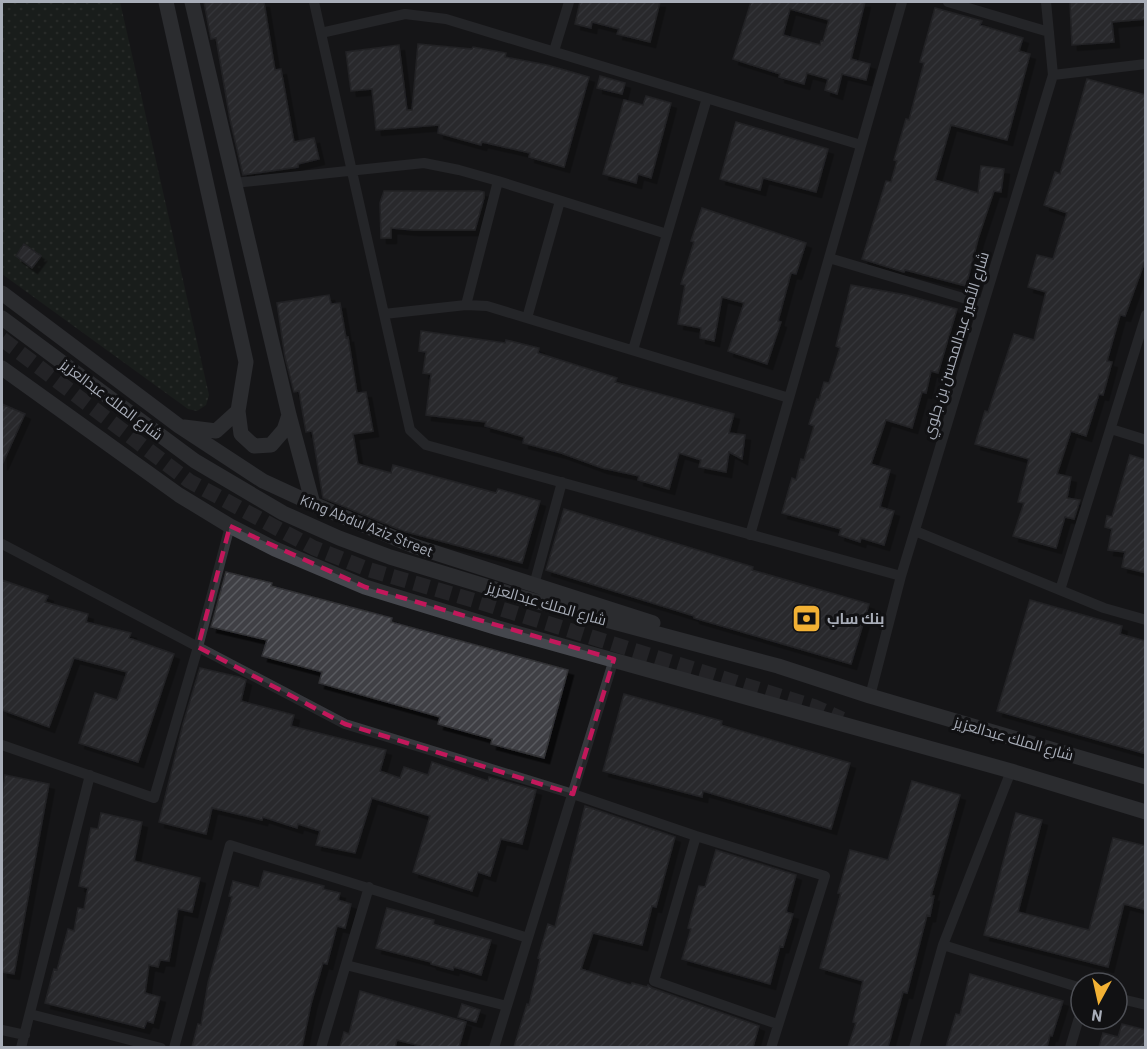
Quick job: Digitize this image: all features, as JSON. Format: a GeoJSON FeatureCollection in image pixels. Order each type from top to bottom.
{"type":"FeatureCollection","features":[{"type":"Feature","properties":{"kind":"street"},"geometry":{"type":"LineString","coordinates":[[166,2],[246,362],[238,411],[241,434],[254,446],[271,445],[284,430],[289,415]]}},
{"type":"Feature","properties":{"kind":"street"},"geometry":{"type":"LineString","coordinates":[[192,2],[289,415],[313,504]]}},
{"type":"Feature","properties":{"kind":"street"},"geometry":{"type":"LineString","coordinates":[[314,2],[410,430],[426,445],[901,576]]}},
{"type":"Feature","properties":{"kind":"street"},"geometry":{"type":"LineString","coordinates":[[554,51],[569,2]]}},
{"type":"Feature","properties":{"kind":"street"},"geometry":{"type":"LineString","coordinates":[[750,535],[902,2]]}},
{"type":"Feature","properties":{"kind":"street"},"geometry":{"type":"LineString","coordinates":[[948,2],[1049,32]]}},
{"type":"Feature","properties":{"kind":"street","name":"شارع الأمير عبدالمحسن بن جلوي"},"geometry":{"type":"LineString","coordinates":[[870,696],[901,576],[1053,75],[1046,2]]}},
{"type":"Feature","properties":{"kind":"street"},"geometry":{"type":"LineString","coordinates":[[321,33],[405,14],[446,19],[861,145]]}},
{"type":"Feature","properties":{"kind":"street"},"geometry":{"type":"LineString","coordinates":[[1053,75],[1146,64]]}},
{"type":"Feature","properties":{"kind":"street"},"geometry":{"type":"LineString","coordinates":[[633,350],[707,98]]}},
{"type":"Feature","properties":{"kind":"street"},"geometry":{"type":"LineString","coordinates":[[234,183],[424,163],[498,181],[667,234]]}},
{"type":"Feature","properties":{"kind":"street"},"geometry":{"type":"LineString","coordinates":[[466,305],[498,181]]}},
{"type":"Feature","properties":{"kind":"street"},"geometry":{"type":"LineString","coordinates":[[528,318],[560,201]]}},
{"type":"Feature","properties":{"kind":"street"},"geometry":{"type":"LineString","coordinates":[[829,258],[983,304]]}},
{"type":"Feature","properties":{"kind":"street","name":"King Abdul Aziz Street"},"geometry":{"type":"LineString","coordinates":[[2,293],[179,426],[263,481],[414,546],[691,635],[778,666]]}},
{"type":"Feature","properties":{"kind":"street"},"geometry":{"type":"LineString","coordinates":[[384,314],[466,305],[487,306],[789,398]]}},
{"type":"Feature","properties":{"kind":"street"},"geometry":{"type":"LineString","coordinates":[[1060,590],[1146,315]]}},
{"type":"Feature","properties":{"kind":"street","name":"شارع الملك عبدالعزيز"},"geometry":{"type":"LineString","coordinates":[[2,318],[195,461],[239,489],[292,518],[339,538],[390,557],[531,600],[778,666],[870,696],[1146,777]]}},
{"type":"Feature","properties":{"kind":"street"},"geometry":{"type":"LineString","coordinates":[[2,368],[179,495],[230,526],[275,549],[365,587],[498,628],[1011,771],[1146,812]]}},
{"type":"Feature","properties":{"kind":"street"},"geometry":{"type":"LineString","coordinates":[[179,426],[216,431],[238,411]]}},
{"type":"Feature","properties":{"kind":"street"},"geometry":{"type":"LineString","coordinates":[[1111,429],[1146,440]]}},
{"type":"Feature","properties":{"kind":"street"},"geometry":{"type":"LineString","coordinates":[[534,585],[562,482]]}},
{"type":"Feature","properties":{"kind":"street"},"geometry":{"type":"LineString","coordinates":[[2,745],[154,798],[230,526]]}},
{"type":"Feature","properties":{"kind":"street"},"geometry":{"type":"LineString","coordinates":[[915,531],[1104,608],[1146,620]]}},
{"type":"Feature","properties":{"kind":"street"},"geometry":{"type":"LineString","coordinates":[[2,544],[345,724],[573,794],[696,836],[825,876],[771,1047]]}},
{"type":"Feature","properties":{"kind":"street"},"geometry":{"type":"LineString","coordinates":[[494,1047],[614,659]]}},
{"type":"Feature","properties":{"kind":"street"},"geometry":{"type":"LineString","coordinates":[[914,1047],[944,945],[1011,771]]}},
{"type":"Feature","properties":{"kind":"street"},"geometry":{"type":"LineString","coordinates":[[21,1047],[90,775]]}},
{"type":"Feature","properties":{"kind":"street"},"geometry":{"type":"LineString","coordinates":[[696,836],[654,981],[777,1024]]}},
{"type":"Feature","properties":{"kind":"street"},"geometry":{"type":"LineString","coordinates":[[174,1047],[230,845],[528,938]]}},
{"type":"Feature","properties":{"kind":"street"},"geometry":{"type":"LineString","coordinates":[[321,1047],[369,887]]}},
{"type":"Feature","properties":{"kind":"street"},"geometry":{"type":"LineString","coordinates":[[944,945],[1069,984]]}},
{"type":"Feature","properties":{"kind":"street"},"geometry":{"type":"LineString","coordinates":[[346,965],[507,1006]]}},
{"type":"Feature","properties":{"kind":"street"},"geometry":{"type":"LineString","coordinates":[[1129,1001],[1146,1005]]}},
{"type":"Feature","properties":{"kind":"street"},"geometry":{"type":"LineString","coordinates":[[30,1014],[161,1047]]}},
{"type":"Feature","properties":{"kind":"street"},"geometry":{"type":"LineString","coordinates":[[2,1030],[25,1035]]}},
{"type":"Feature","properties":{"kind":"street"},"geometry":{"type":"LineString","coordinates":[[1070,1047],[1075,1031]]}},
{"type":"Feature","properties":{"kind":"highlighted area"},"geometry":{"type":"Polygon","coordinates":[[[230,526],[365,587],[614,659],[573,794],[345,724],[198,647],[230,526]]]}},
{"type":"Feature","properties":{"kind":"shaded area"},"geometry":{"type":"Polygon","coordinates":[[[2,2],[120,2],[209,395],[206,405],[197,411],[188,409],[2,274],[2,2]]]}},
{"type":"Feature","properties":{"kind":"building"},"geometry":{"type":"Polygon","coordinates":[[[204,2],[264,2],[275,70],[281,69],[294,142],[314,138],[319,159],[298,164],[298,167],[243,175],[230,119],[216,38],[211,39],[204,2]]]}},
{"type":"Feature","properties":{"kind":"building"},"geometry":{"type":"Polygon","coordinates":[[[580,2],[660,2],[650,42],[617,34],[619,29],[592,22],[591,28],[575,24],[580,2]]]}},
{"type":"Feature","properties":{"kind":"building"},"geometry":{"type":"Polygon","coordinates":[[[751,2],[865,2],[851,59],[870,64],[866,80],[842,74],[837,94],[825,90],[828,79],[807,73],[804,84],[733,59],[751,2]],[[790,9],[783,35],[820,45],[829,20],[790,9]]]}},
{"type":"Feature","properties":{"kind":"building"},"geometry":{"type":"Polygon","coordinates":[[[1070,2],[1146,2],[1146,19],[1112,22],[1114,42],[1072,45],[1070,2]]]}},
{"type":"Feature","properties":{"kind":"building"},"geometry":{"type":"Polygon","coordinates":[[[935,8],[982,21],[980,25],[1023,38],[1019,51],[1030,54],[1007,140],[951,125],[935,180],[978,193],[981,166],[1004,169],[1001,192],[994,191],[966,286],[905,270],[904,272],[862,259],[886,181],[891,182],[897,161],[894,160],[906,119],[909,120],[924,63],[920,62],[935,8]]]}},
{"type":"Feature","properties":{"kind":"building"},"geometry":{"type":"Polygon","coordinates":[[[418,44],[472,49],[473,47],[506,53],[505,57],[547,65],[589,77],[564,167],[529,157],[530,153],[482,142],[481,145],[438,133],[439,125],[376,130],[372,89],[351,91],[346,52],[399,45],[407,110],[412,110],[418,44]]]}},
{"type":"Feature","properties":{"kind":"building"},"geometry":{"type":"Polygon","coordinates":[[[600,76],[625,83],[622,94],[597,88],[600,76]]]}},
{"type":"Feature","properties":{"kind":"building"},"geometry":{"type":"Polygon","coordinates":[[[1087,79],[1146,95],[1146,258],[1125,316],[1120,315],[1107,361],[1112,362],[1103,395],[1099,394],[1086,436],[1071,431],[1057,474],[1071,477],[1067,498],[1080,500],[1074,519],[1065,517],[1056,548],[1013,536],[1024,503],[1018,502],[1029,459],[975,444],[1014,334],[1034,340],[1046,292],[1028,287],[1037,255],[1053,259],[1067,213],[1044,205],[1055,172],[1060,174],[1087,79]]]}},
{"type":"Feature","properties":{"kind":"building"},"geometry":{"type":"Polygon","coordinates":[[[646,96],[671,103],[651,178],[638,174],[636,183],[603,174],[624,100],[643,105],[646,96]]]}},
{"type":"Feature","properties":{"kind":"building"},"geometry":{"type":"Polygon","coordinates":[[[736,122],[828,149],[816,192],[763,178],[760,190],[720,179],[736,122]]]}},
{"type":"Feature","properties":{"kind":"building"},"geometry":{"type":"Polygon","coordinates":[[[384,191],[479,191],[484,192],[484,198],[475,230],[391,228],[391,238],[381,238],[380,203],[384,191]]]}},
{"type":"Feature","properties":{"kind":"building"},"geometry":{"type":"Polygon","coordinates":[[[702,208],[806,243],[796,274],[791,273],[778,321],[781,322],[767,364],[728,351],[744,303],[722,297],[714,341],[700,338],[701,328],[678,324],[685,285],[681,284],[694,242],[691,241],[702,208]]]}},
{"type":"Feature","properties":{"kind":"building"},"geometry":{"type":"Polygon","coordinates":[[[24,244],[41,256],[32,268],[16,256],[24,244]]]}},
{"type":"Feature","properties":{"kind":"building"},"geometry":{"type":"Polygon","coordinates":[[[851,285],[906,295],[957,309],[938,373],[931,371],[926,393],[922,392],[912,428],[886,420],[871,464],[890,470],[880,507],[894,511],[884,545],[861,538],[860,542],[839,535],[841,529],[782,513],[792,478],[796,480],[801,459],[804,460],[814,426],[809,424],[817,399],[819,400],[824,382],[829,383],[840,348],[836,346],[851,285]]]}},
{"type":"Feature","properties":{"kind":"building"},"geometry":{"type":"Polygon","coordinates":[[[329,295],[331,304],[340,303],[357,393],[366,392],[373,431],[353,434],[358,464],[391,473],[393,465],[496,493],[498,489],[540,501],[522,563],[403,531],[323,498],[312,431],[306,432],[299,391],[294,392],[285,357],[277,303],[329,295]]]}},
{"type":"Feature","properties":{"kind":"building"},"geometry":{"type":"Polygon","coordinates":[[[421,331],[505,343],[506,340],[539,348],[538,353],[617,378],[615,382],[734,414],[729,433],[745,435],[742,459],[729,452],[726,472],[699,467],[701,460],[679,453],[669,489],[638,480],[639,476],[602,468],[561,453],[523,443],[524,437],[485,426],[486,422],[426,415],[431,374],[423,373],[426,352],[419,351],[421,331]]]}},
{"type":"Feature","properties":{"kind":"building"},"geometry":{"type":"Polygon","coordinates":[[[2,404],[25,414],[2,465],[2,404]]]}},
{"type":"Feature","properties":{"kind":"building"},"geometry":{"type":"Polygon","coordinates":[[[1130,455],[1146,460],[1146,573],[1122,567],[1125,552],[1108,550],[1112,529],[1105,527],[1107,516],[1112,517],[1130,455]]]}},
{"type":"Feature","properties":{"kind":"building"},"geometry":{"type":"Polygon","coordinates":[[[564,509],[753,567],[752,570],[869,604],[851,664],[694,618],[694,616],[546,570],[564,509]]]}},
{"type":"Feature","properties":{"kind":"building"},"geometry":{"type":"Polygon","coordinates":[[[226,572],[392,618],[391,622],[568,670],[544,758],[491,744],[492,739],[438,724],[440,717],[319,683],[322,672],[262,656],[267,640],[211,627],[226,572]]]}},
{"type":"Feature","properties":{"kind":"building"},"geometry":{"type":"Polygon","coordinates":[[[2,580],[48,596],[45,602],[88,614],[86,622],[131,633],[129,638],[174,654],[138,762],[79,743],[95,693],[117,700],[127,672],[74,658],[49,727],[2,710],[2,580]]]}},
{"type":"Feature","properties":{"kind":"building"},"geometry":{"type":"Polygon","coordinates":[[[1030,600],[1122,626],[1120,634],[1146,641],[1146,754],[997,711],[1030,600]]]}},
{"type":"Feature","properties":{"kind":"building"},"geometry":{"type":"Polygon","coordinates":[[[200,668],[246,680],[241,701],[294,715],[291,726],[386,750],[380,771],[400,778],[404,767],[428,775],[432,762],[488,781],[489,777],[536,790],[522,844],[501,839],[490,876],[478,872],[472,891],[413,872],[430,816],[372,798],[355,853],[316,845],[320,831],[298,824],[297,828],[263,817],[262,820],[212,808],[206,834],[159,822],[183,724],[200,668]]]}},
{"type":"Feature","properties":{"kind":"building"},"geometry":{"type":"Polygon","coordinates":[[[624,694],[722,721],[721,725],[850,763],[831,829],[703,791],[702,797],[603,771],[624,694]]]}},
{"type":"Feature","properties":{"kind":"building"},"geometry":{"type":"Polygon","coordinates":[[[5,775],[49,784],[14,974],[2,972],[2,795],[5,775]]]}},
{"type":"Feature","properties":{"kind":"building"},"geometry":{"type":"Polygon","coordinates":[[[912,781],[960,795],[931,896],[934,896],[930,916],[927,915],[907,993],[903,992],[888,1047],[848,1047],[856,1023],[853,1022],[863,981],[820,968],[841,893],[838,893],[850,850],[888,860],[912,781]]]}},
{"type":"Feature","properties":{"kind":"building"},"geometry":{"type":"Polygon","coordinates":[[[585,806],[675,837],[656,907],[652,906],[642,945],[593,933],[581,969],[631,985],[632,983],[647,987],[648,985],[759,1026],[753,1047],[514,1047],[527,1004],[529,1005],[540,959],[538,958],[548,924],[555,927],[585,806]]]}},
{"type":"Feature","properties":{"kind":"building"},"geometry":{"type":"Polygon","coordinates":[[[101,813],[142,822],[134,861],[200,878],[192,912],[178,909],[169,961],[160,960],[158,967],[149,965],[145,993],[160,997],[153,1023],[147,1021],[144,1028],[45,1003],[68,929],[74,931],[78,908],[84,909],[88,888],[79,886],[91,828],[98,829],[101,813]]]}},
{"type":"Feature","properties":{"kind":"building"},"geometry":{"type":"Polygon","coordinates":[[[1016,813],[1042,820],[1018,912],[1089,930],[1113,838],[1146,846],[1146,910],[1124,904],[1108,967],[984,935],[1016,813]]]}},
{"type":"Feature","properties":{"kind":"building"},"geometry":{"type":"Polygon","coordinates":[[[716,850],[796,875],[786,912],[793,914],[783,947],[780,946],[770,984],[682,959],[691,929],[688,928],[699,886],[705,887],[716,850]]]}},
{"type":"Feature","properties":{"kind":"building"},"geometry":{"type":"Polygon","coordinates":[[[264,871],[324,886],[323,889],[340,893],[338,900],[351,904],[345,928],[337,926],[327,964],[323,963],[302,1047],[192,1047],[198,1024],[201,1025],[208,983],[232,897],[229,896],[233,881],[259,888],[264,871]]]}},
{"type":"Feature","properties":{"kind":"building"},"geometry":{"type":"Polygon","coordinates":[[[387,908],[434,920],[433,924],[491,940],[481,975],[454,967],[453,970],[376,948],[387,908]]]}},
{"type":"Feature","properties":{"kind":"building"},"geometry":{"type":"Polygon","coordinates":[[[970,974],[1063,1001],[1047,1047],[946,1047],[956,1014],[960,1015],[970,974]]]}},
{"type":"Feature","properties":{"kind":"building"},"geometry":{"type":"Polygon","coordinates":[[[360,991],[466,1022],[459,1047],[424,1047],[397,1040],[395,1047],[340,1047],[344,1032],[349,1034],[360,991]]]}},
{"type":"Feature","properties":{"kind":"building"},"geometry":{"type":"Polygon","coordinates":[[[462,1004],[480,1010],[476,1022],[458,1017],[462,1004]]]}},
{"type":"Feature","properties":{"kind":"building"},"geometry":{"type":"Polygon","coordinates":[[[1129,1026],[1146,1030],[1146,1047],[1099,1047],[1103,1033],[1118,1037],[1120,1031],[1129,1031],[1129,1026]]]}},
{"type":"Feature","properties":{"kind":"tunnel"},"geometry":{"type":"LineString","coordinates":[[2,339],[189,481],[314,548],[370,570],[815,707],[842,719]]}},
{"type":"Feature","properties":{"kind":"place","name":"بنك ساب"},"geometry":{"type":"Point","coordinates":[806,618]}}]}
